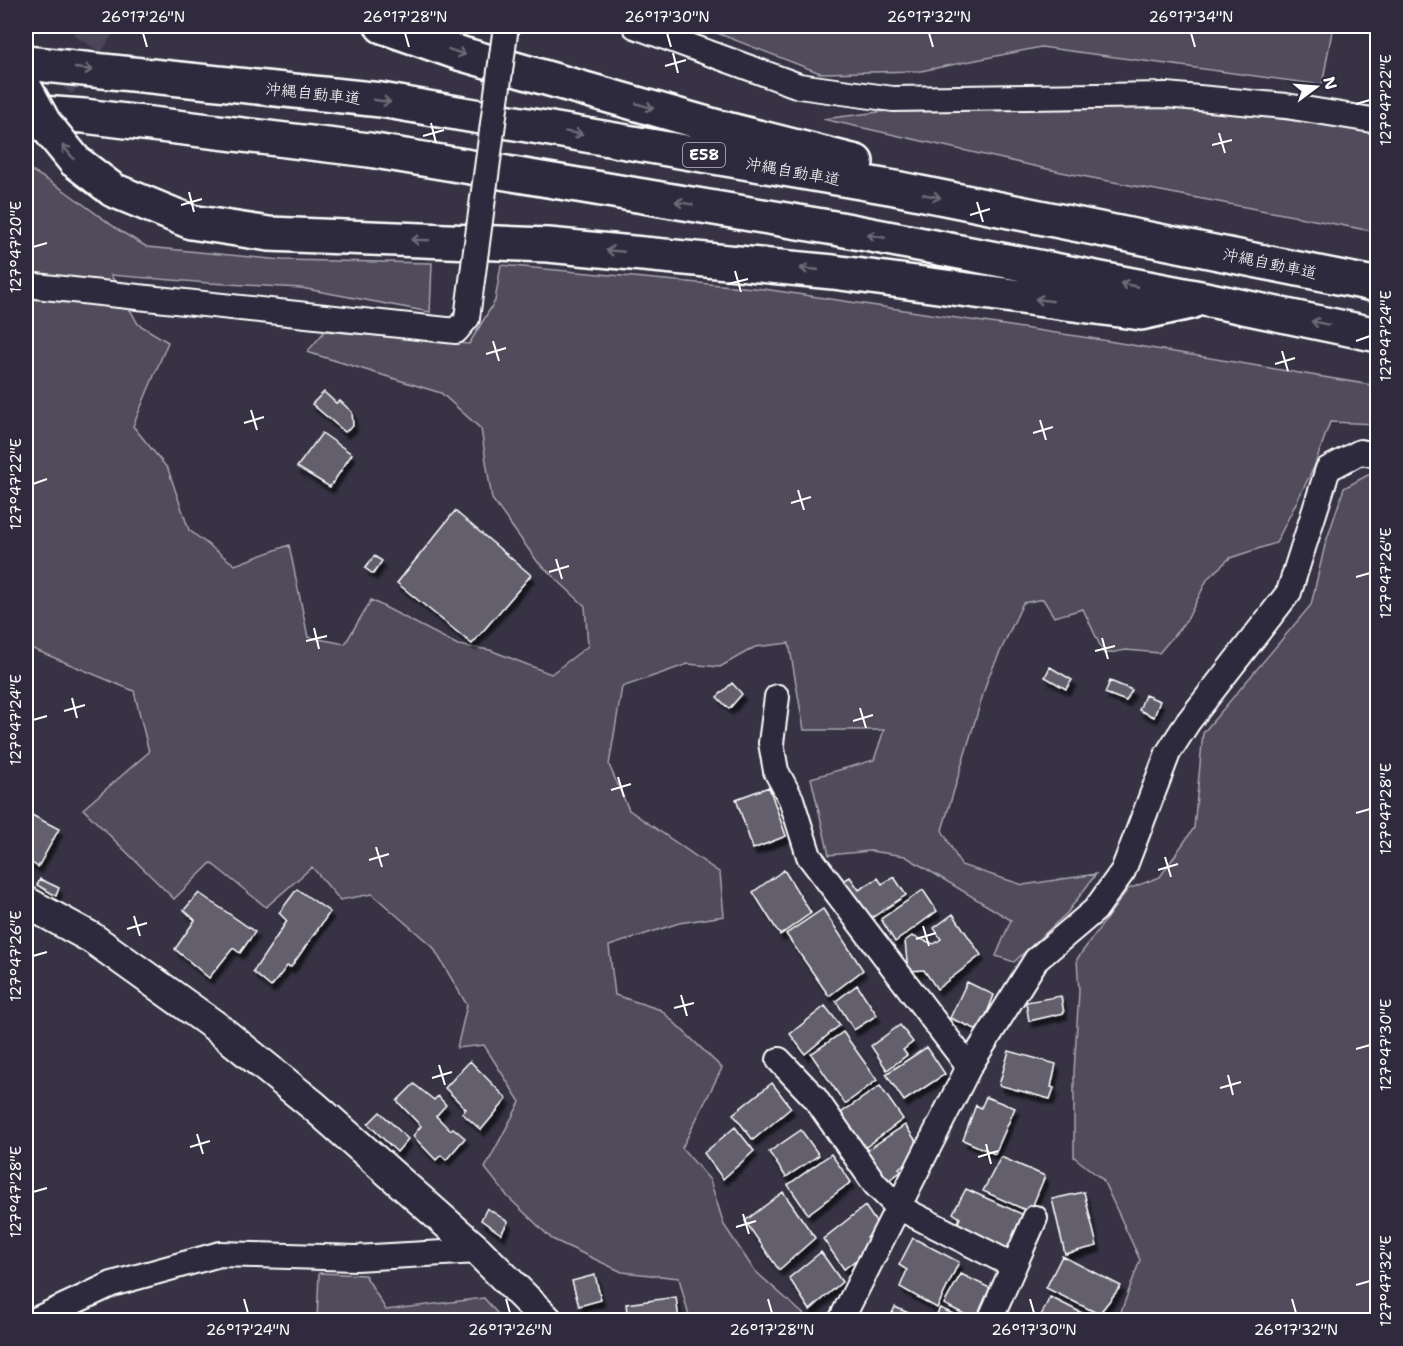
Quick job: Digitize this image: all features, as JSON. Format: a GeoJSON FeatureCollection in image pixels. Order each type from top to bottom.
{"type":"FeatureCollection","features":[{"type":"Feature","properties":{"kind":"highway"},"geometry":{"type":"LineString","coordinates":[[382,26],[462,54],[718,127],[855,161],[895,188]]}},
{"type":"Feature","properties":{"kind":"highway","name":"沖縄自動車道"},"geometry":{"type":"LineString","coordinates":[[26,63],[381,100],[895,188],[1377,285]]}},
{"type":"Feature","properties":{"kind":"highway"},"geometry":{"type":"LineString","coordinates":[[26,90],[44,123],[75,161],[113,190],[191,222],[269,234],[571,247],[833,272],[1141,313],[1205,299]]}},
{"type":"Feature","properties":{"kind":"highway"},"geometry":{"type":"LineString","coordinates":[[26,112],[84,116],[369,150],[840,229],[1205,299],[1377,335]]}},
{"type":"Feature","properties":{"kind":"street"},"geometry":{"type":"LineString","coordinates":[[26,285],[456,331],[467,318],[506,26]]}},
{"type":"Feature","properties":{"kind":"street"},"geometry":{"type":"LineString","coordinates":[[635,26],[799,86],[893,99],[1166,95],[1286,105],[1377,121]]}},
{"type":"Feature","properties":{"kind":"street"},"geometry":{"type":"LineString","coordinates":[[841,1320],[969,1067],[1036,960],[1095,910],[1123,871],[1168,753],[1188,722],[1289,592],[1328,469],[1360,452],[1377,455]]}},
{"type":"Feature","properties":{"kind":"street"},"geometry":{"type":"LineString","coordinates":[[777,697],[771,743],[776,771],[791,799],[809,856],[969,1067]]}},
{"type":"Feature","properties":{"kind":"street"},"geometry":{"type":"LineString","coordinates":[[26,902],[92,938],[215,1026],[314,1106],[478,1251],[547,1320]]}},
{"type":"Feature","properties":{"kind":"street"},"geometry":{"type":"LineString","coordinates":[[779,1060],[815,1098],[875,1184],[898,1208],[1014,1266]]}},
{"type":"Feature","properties":{"kind":"street"},"geometry":{"type":"LineString","coordinates":[[990,1320],[1035,1218]]}},
{"type":"Feature","properties":{"kind":"street"},"geometry":{"type":"LineString","coordinates":[[35,1320],[111,1284],[220,1254],[356,1258],[478,1251]]}},
{"type":"Feature","properties":{"kind":"shaded area"},"geometry":{"type":"Polygon","coordinates":[[[699,26],[1333,26],[1322,85],[1041,47],[921,71],[820,73],[699,26]]]}},
{"type":"Feature","properties":{"kind":"shaded area"},"geometry":{"type":"Polygon","coordinates":[[[1167,107],[1363,128],[1377,133],[1377,232],[1061,172],[823,119],[895,110],[1167,107]]]}},
{"type":"Feature","properties":{"kind":"shaded area"},"geometry":{"type":"Polygon","coordinates":[[[26,167],[147,247],[282,260],[432,263],[430,312],[301,288],[111,275],[138,324],[168,342],[133,426],[168,469],[189,530],[235,565],[289,545],[308,637],[345,644],[371,600],[458,645],[490,650],[551,674],[588,646],[585,606],[537,561],[492,499],[481,429],[441,393],[307,352],[325,331],[469,344],[495,301],[501,265],[764,289],[1096,339],[1377,386],[1377,424],[1330,422],[1314,467],[1276,543],[1230,558],[1208,578],[1187,620],[1159,653],[1126,650],[1104,654],[1083,609],[1054,617],[1043,599],[1023,603],[988,678],[942,830],[961,865],[1023,885],[1096,874],[1067,913],[1014,962],[996,956],[1011,920],[905,856],[870,851],[829,855],[811,778],[874,760],[884,730],[804,730],[789,643],[755,647],[720,667],[688,664],[622,687],[609,765],[629,810],[720,873],[724,916],[679,923],[609,946],[615,995],[661,1010],[722,1068],[682,1148],[710,1180],[724,1225],[754,1270],[810,1320],[690,1320],[679,1278],[622,1272],[552,1239],[508,1197],[485,1168],[520,1102],[484,1045],[457,1048],[467,1005],[433,947],[372,894],[340,900],[312,867],[266,907],[211,863],[174,899],[83,809],[149,752],[134,691],[26,646],[26,167]]]}},
{"type":"Feature","properties":{"kind":"shaded area"},"geometry":{"type":"Polygon","coordinates":[[[1377,470],[1377,1320],[1118,1320],[1140,1260],[1103,1180],[1074,1157],[1074,1072],[1079,991],[1077,959],[1128,889],[1160,877],[1194,828],[1203,733],[1311,605],[1325,545],[1344,488],[1377,470]]]}},
{"type":"Feature","properties":{"kind":"shaded area"},"geometry":{"type":"Polygon","coordinates":[[[319,1273],[365,1275],[386,1310],[484,1298],[503,1320],[317,1320],[319,1273]]]}},
{"type":"Feature","properties":{"kind":"building"},"geometry":{"type":"Polygon","coordinates":[[[324,392],[336,403],[340,401],[352,412],[353,426],[345,432],[312,404],[324,392]]]}},
{"type":"Feature","properties":{"kind":"building"},"geometry":{"type":"Polygon","coordinates":[[[322,433],[352,454],[330,487],[297,467],[322,433]]]}},
{"type":"Feature","properties":{"kind":"building"},"geometry":{"type":"Polygon","coordinates":[[[455,511],[531,575],[472,644],[397,583],[455,511]]]}},
{"type":"Feature","properties":{"kind":"building"},"geometry":{"type":"Polygon","coordinates":[[[374,556],[382,561],[373,574],[365,568],[374,556]]]}},
{"type":"Feature","properties":{"kind":"building"},"geometry":{"type":"Polygon","coordinates":[[[1050,667],[1072,680],[1066,689],[1045,677],[1050,667]]]}},
{"type":"Feature","properties":{"kind":"building"},"geometry":{"type":"Polygon","coordinates":[[[1110,681],[1132,690],[1126,701],[1105,693],[1110,681]]]}},
{"type":"Feature","properties":{"kind":"building"},"geometry":{"type":"Polygon","coordinates":[[[732,683],[742,694],[729,709],[717,697],[732,683]]]}},
{"type":"Feature","properties":{"kind":"building"},"geometry":{"type":"Polygon","coordinates":[[[1145,695],[1160,701],[1154,717],[1139,710],[1145,695]]]}},
{"type":"Feature","properties":{"kind":"building"},"geometry":{"type":"Polygon","coordinates":[[[769,787],[786,836],[753,849],[736,799],[769,787]]]}},
{"type":"Feature","properties":{"kind":"building"},"geometry":{"type":"Polygon","coordinates":[[[26,812],[59,829],[38,867],[26,859],[26,812]]]}},
{"type":"Feature","properties":{"kind":"building"},"geometry":{"type":"Polygon","coordinates":[[[784,870],[811,913],[780,935],[753,892],[784,870]]]}},
{"type":"Feature","properties":{"kind":"building"},"geometry":{"type":"Polygon","coordinates":[[[850,877],[859,890],[878,878],[882,884],[894,877],[906,895],[864,923],[838,884],[850,877]]]}},
{"type":"Feature","properties":{"kind":"building"},"geometry":{"type":"Polygon","coordinates":[[[40,879],[59,888],[56,896],[37,885],[40,879]]]}},
{"type":"Feature","properties":{"kind":"building"},"geometry":{"type":"Polygon","coordinates":[[[297,889],[330,912],[291,967],[287,966],[271,987],[253,972],[287,921],[279,913],[297,889]]]}},
{"type":"Feature","properties":{"kind":"building"},"geometry":{"type":"Polygon","coordinates":[[[923,890],[937,911],[895,942],[881,919],[923,890]]]}},
{"type":"Feature","properties":{"kind":"building"},"geometry":{"type":"Polygon","coordinates":[[[199,893],[255,932],[240,953],[233,948],[209,978],[175,949],[195,920],[184,910],[199,893]]]}},
{"type":"Feature","properties":{"kind":"building"},"geometry":{"type":"Polygon","coordinates":[[[823,909],[863,970],[829,996],[786,934],[823,909]]]}},
{"type":"Feature","properties":{"kind":"building"},"geometry":{"type":"Polygon","coordinates":[[[953,914],[981,955],[937,989],[924,970],[908,971],[905,941],[912,936],[934,944],[941,939],[934,928],[953,914]]]}},
{"type":"Feature","properties":{"kind":"building"},"geometry":{"type":"Polygon","coordinates":[[[967,982],[994,995],[980,1031],[950,1018],[967,982]]]}},
{"type":"Feature","properties":{"kind":"building"},"geometry":{"type":"Polygon","coordinates":[[[857,985],[877,1015],[854,1030],[836,1001],[857,985]]]}},
{"type":"Feature","properties":{"kind":"building"},"geometry":{"type":"Polygon","coordinates":[[[1061,996],[1064,1013],[1029,1021],[1026,1002],[1061,996]]]}},
{"type":"Feature","properties":{"kind":"building"},"geometry":{"type":"Polygon","coordinates":[[[825,1006],[840,1025],[805,1054],[790,1034],[825,1006]]]}},
{"type":"Feature","properties":{"kind":"building"},"geometry":{"type":"Polygon","coordinates":[[[900,1025],[913,1042],[903,1050],[907,1055],[887,1070],[871,1046],[900,1025]]]}},
{"type":"Feature","properties":{"kind":"building"},"geometry":{"type":"Polygon","coordinates":[[[843,1032],[877,1080],[845,1104],[811,1054],[843,1032]]]}},
{"type":"Feature","properties":{"kind":"building"},"geometry":{"type":"Polygon","coordinates":[[[927,1047],[945,1074],[904,1101],[886,1074],[927,1047]]]}},
{"type":"Feature","properties":{"kind":"building"},"geometry":{"type":"Polygon","coordinates":[[[1009,1051],[1056,1064],[1051,1087],[1054,1088],[1050,1099],[999,1085],[1009,1051]]]}},
{"type":"Feature","properties":{"kind":"building"},"geometry":{"type":"Polygon","coordinates":[[[470,1061],[507,1099],[481,1130],[462,1113],[466,1109],[445,1088],[470,1061]]]}},
{"type":"Feature","properties":{"kind":"building"},"geometry":{"type":"Polygon","coordinates":[[[772,1083],[791,1108],[753,1140],[733,1114],[772,1083]]]}},
{"type":"Feature","properties":{"kind":"building"},"geometry":{"type":"Polygon","coordinates":[[[414,1084],[434,1100],[438,1096],[446,1105],[436,1116],[450,1130],[453,1128],[465,1138],[446,1160],[441,1155],[436,1160],[413,1136],[421,1126],[397,1101],[414,1084]]]}},
{"type":"Feature","properties":{"kind":"building"},"geometry":{"type":"Polygon","coordinates":[[[880,1086],[903,1119],[858,1153],[835,1117],[880,1086]]]}},
{"type":"Feature","properties":{"kind":"building"},"geometry":{"type":"Polygon","coordinates":[[[986,1097],[1015,1108],[995,1154],[963,1140],[976,1105],[981,1108],[986,1097]]]}},
{"type":"Feature","properties":{"kind":"building"},"geometry":{"type":"Polygon","coordinates":[[[380,1112],[408,1139],[397,1152],[368,1124],[380,1112]]]}},
{"type":"Feature","properties":{"kind":"building"},"geometry":{"type":"Polygon","coordinates":[[[905,1125],[920,1147],[919,1153],[899,1168],[902,1171],[883,1184],[863,1153],[905,1125]]]}},
{"type":"Feature","properties":{"kind":"building"},"geometry":{"type":"Polygon","coordinates":[[[735,1127],[754,1151],[723,1179],[704,1153],[735,1127]]]}},
{"type":"Feature","properties":{"kind":"building"},"geometry":{"type":"Polygon","coordinates":[[[801,1130],[819,1155],[786,1177],[769,1152],[801,1130]]]}},
{"type":"Feature","properties":{"kind":"building"},"geometry":{"type":"Polygon","coordinates":[[[831,1154],[851,1182],[808,1214],[788,1185],[831,1154]]]}},
{"type":"Feature","properties":{"kind":"building"},"geometry":{"type":"Polygon","coordinates":[[[1001,1157],[1045,1176],[1030,1212],[983,1191],[1001,1157]]]}},
{"type":"Feature","properties":{"kind":"building"},"geometry":{"type":"Polygon","coordinates":[[[966,1189],[1024,1215],[1005,1255],[954,1231],[960,1218],[953,1213],[966,1189]]]}},
{"type":"Feature","properties":{"kind":"building"},"geometry":{"type":"Polygon","coordinates":[[[783,1192],[815,1238],[779,1270],[745,1221],[783,1192]]]}},
{"type":"Feature","properties":{"kind":"building"},"geometry":{"type":"Polygon","coordinates":[[[1084,1192],[1097,1246],[1065,1254],[1052,1199],[1084,1192]]]}},
{"type":"Feature","properties":{"kind":"building"},"geometry":{"type":"Polygon","coordinates":[[[865,1206],[880,1228],[867,1238],[873,1247],[844,1269],[823,1239],[865,1206]]]}},
{"type":"Feature","properties":{"kind":"building"},"geometry":{"type":"Polygon","coordinates":[[[487,1208],[508,1222],[501,1234],[481,1220],[487,1208]]]}},
{"type":"Feature","properties":{"kind":"building"},"geometry":{"type":"Polygon","coordinates":[[[913,1238],[959,1262],[937,1308],[900,1287],[907,1270],[899,1265],[913,1238]]]}},
{"type":"Feature","properties":{"kind":"building"},"geometry":{"type":"Polygon","coordinates":[[[821,1252],[842,1282],[810,1310],[789,1278],[821,1252]]]}},
{"type":"Feature","properties":{"kind":"building"},"geometry":{"type":"Polygon","coordinates":[[[1062,1256],[1121,1286],[1099,1314],[1046,1288],[1062,1256]]]}},
{"type":"Feature","properties":{"kind":"building"},"geometry":{"type":"Polygon","coordinates":[[[961,1274],[996,1291],[982,1320],[976,1320],[944,1304],[961,1274]]]}},
{"type":"Feature","properties":{"kind":"building"},"geometry":{"type":"Polygon","coordinates":[[[595,1275],[601,1300],[579,1306],[572,1281],[595,1275]]]}},
{"type":"Feature","properties":{"kind":"building"},"geometry":{"type":"Polygon","coordinates":[[[676,1297],[679,1320],[628,1320],[626,1304],[676,1297]]]}},
{"type":"Feature","properties":{"kind":"building"},"geometry":{"type":"Polygon","coordinates":[[[1050,1297],[1094,1319],[1039,1320],[1050,1297]]]}},
{"type":"Feature","properties":{"kind":"building"},"geometry":{"type":"Polygon","coordinates":[[[895,1307],[924,1320],[889,1320],[895,1307]]]}},
{"type":"Feature","properties":{"kind":"building"},"geometry":{"type":"Polygon","coordinates":[[[940,1308],[966,1320],[934,1320],[940,1308]]]}},
{"type":"Feature","properties":{"kind":"tunnel"},"geometry":{"type":"LineString","coordinates":[[26,120],[65,75],[98,26]]}}]}
